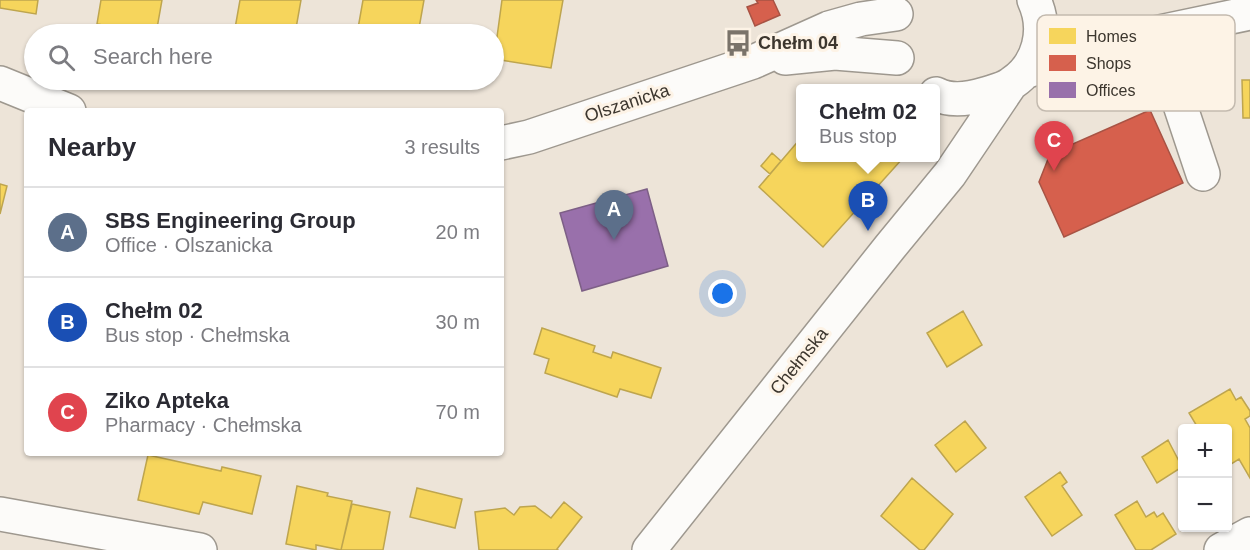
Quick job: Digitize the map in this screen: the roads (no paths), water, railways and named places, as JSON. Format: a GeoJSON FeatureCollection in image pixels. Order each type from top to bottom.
{"type":"FeatureCollection","features":[{"type":"Feature","properties":{"kind":"street","name":"Chełmska"},"geometry":{"type":"LineString","coordinates":[[1034,0],[1039,15]]}},
{"type":"Feature","properties":{"kind":"street"},"geometry":{"type":"LineString","coordinates":[[898,5],[892,35],[897,58],[906,73],[918,84]]}},
{"type":"Feature","properties":{"kind":"street","name":"Olszanicka"},"geometry":{"type":"LineString","coordinates":[[504,142],[753,62],[829,28],[898,5]]}},
{"type":"Feature","properties":{"kind":"street"},"geometry":{"type":"LineString","coordinates":[[1235,16],[1250,13]]}},
{"type":"Feature","properties":{"kind":"street","name":"Chełmska"},"geometry":{"type":"LineString","coordinates":[[649,550],[950,174],[1035,57],[1037,50]]}},
{"type":"Feature","properties":{"kind":"street","name":"Olszanicka"},"geometry":{"type":"LineString","coordinates":[[753,62],[836,52],[897,58]]}},
{"type":"Feature","properties":{"kind":"street"},"geometry":{"type":"LineString","coordinates":[[940,96],[960,99],[978,97],[1037,71]]}},
{"type":"Feature","properties":{"kind":"street"},"geometry":{"type":"LineString","coordinates":[[0,83],[62,108]]}},
{"type":"Feature","properties":{"kind":"street"},"geometry":{"type":"LineString","coordinates":[[940,104],[949,116],[954,139],[950,174]]}},
{"type":"Feature","properties":{"kind":"street"},"geometry":{"type":"LineString","coordinates":[[1182,111],[1203,174]]}},
{"type":"Feature","properties":{"kind":"street"},"geometry":{"type":"LineString","coordinates":[[0,514],[200,550]]}},
{"type":"Feature","properties":{"kind":"street"},"geometry":{"type":"LineString","coordinates":[[1221,550],[1250,534]]}},
{"type":"Feature","properties":{"kind":"place","name":"Chełm 04"},"geometry":{"type":"Point","coordinates":[738,43]}},
{"type":"Feature","properties":{"kind":"place","name":"Ziko Apteka"},"geometry":{"type":"Point","coordinates":[1054,171]}},
{"type":"Feature","properties":{"kind":"place","name":"Chełm 02"},"geometry":{"type":"Point","coordinates":[868,231]}},
{"type":"Feature","properties":{"kind":"place","name":"SBS Engineering Group"},"geometry":{"type":"Point","coordinates":[614,240]}}]}
